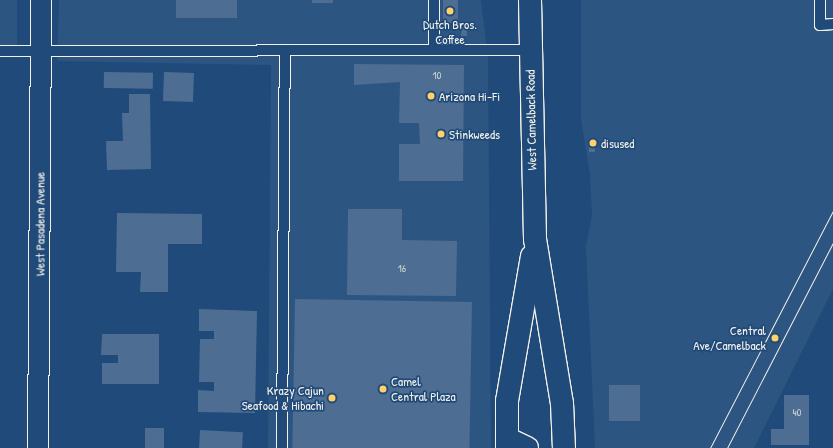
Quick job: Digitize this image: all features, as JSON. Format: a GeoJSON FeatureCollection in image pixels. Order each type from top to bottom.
{"type":"FeatureCollection","features":[{"type":"Feature","properties":{"kind":"main road","name":"West Camelback Road"},"geometry":{"type":"LineString","coordinates":[[530,0],[535,239],[562,403],[564,448]]}},
{"type":"Feature","properties":{"kind":"main road","name":"West Camelback Road"},"geometry":{"type":"LineString","coordinates":[[507,443],[507,401],[535,239]]}},
{"type":"Feature","properties":{"kind":"main road"},"geometry":{"type":"LineString","coordinates":[[507,443],[527,448]]}},
{"type":"Feature","properties":{"kind":"street","name":"West Pasadena Avenue"},"geometry":{"type":"LineString","coordinates":[[38,448],[41,0]]}},
{"type":"Feature","properties":{"kind":"lane"},"geometry":{"type":"LineString","coordinates":[[434,0],[434,50]]}},
{"type":"Feature","properties":{"kind":"lane"},"geometry":{"type":"LineString","coordinates":[[820,0],[820,25],[833,24]]}},
{"type":"Feature","properties":{"kind":"lane"},"geometry":{"type":"LineString","coordinates":[[0,51],[285,52],[530,50]]}},
{"type":"Feature","properties":{"kind":"lane"},"geometry":{"type":"LineString","coordinates":[[282,448],[285,52]]}},
{"type":"Feature","properties":{"kind":"shaded area"},"geometry":{"type":"Polygon","coordinates":[[[0,0],[17,0],[17,51],[0,51],[0,0]]]}},
{"type":"Feature","properties":{"kind":"shaded area"},"geometry":{"type":"Polygon","coordinates":[[[59,0],[481,0],[488,58],[491,448],[268,448],[271,65],[57,61],[59,0]]]}},
{"type":"Feature","properties":{"kind":"shaded area"},"geometry":{"type":"Polygon","coordinates":[[[581,0],[833,0],[833,289],[754,448],[595,448],[586,246],[592,215],[590,175],[581,119],[581,0]]]}},
{"type":"Feature","properties":{"kind":"building"},"geometry":{"type":"Polygon","coordinates":[[[176,0],[237,0],[237,18],[176,18],[176,0]]]}},
{"type":"Feature","properties":{"kind":"building"},"geometry":{"type":"Polygon","coordinates":[[[312,0],[333,0],[333,3],[312,3],[312,0]]]}},
{"type":"Feature","properties":{"kind":"building","name":"Dutch Bros. Coffee"},"geometry":{"type":"Polygon","coordinates":[[[443,0],[458,0],[458,23],[443,23],[443,0]]]}},
{"type":"Feature","properties":{"kind":"building"},"geometry":{"type":"Polygon","coordinates":[[[462,23],[467,23],[467,36],[461,36],[462,23]]]}},
{"type":"Feature","properties":{"kind":"building"},"geometry":{"type":"Polygon","coordinates":[[[354,64],[464,65],[463,181],[399,181],[399,144],[420,144],[419,123],[399,123],[400,82],[354,85],[354,64]]]}},
{"type":"Feature","properties":{"kind":"building"},"geometry":{"type":"Polygon","coordinates":[[[104,72],[153,73],[153,89],[104,88],[104,72]]]}},
{"type":"Feature","properties":{"kind":"building"},"geometry":{"type":"Polygon","coordinates":[[[164,72],[194,73],[193,102],[163,101],[164,72]]]}},
{"type":"Feature","properties":{"kind":"building"},"geometry":{"type":"Polygon","coordinates":[[[129,94],[150,94],[151,169],[107,170],[106,141],[123,141],[122,113],[129,113],[129,94]]]}},
{"type":"Feature","properties":{"kind":"building"},"geometry":{"type":"Polygon","coordinates":[[[595,139],[595,152],[589,152],[589,142],[595,139]]]}},
{"type":"Feature","properties":{"kind":"building"},"geometry":{"type":"Polygon","coordinates":[[[348,209],[402,209],[402,240],[457,241],[456,296],[347,295],[348,209]]]}},
{"type":"Feature","properties":{"kind":"building"},"geometry":{"type":"Polygon","coordinates":[[[117,213],[202,214],[202,244],[168,244],[168,292],[140,292],[141,272],[116,272],[117,213]]]}},
{"type":"Feature","properties":{"kind":"building","name":"Camel Central Plaza"},"geometry":{"type":"Polygon","coordinates":[[[295,299],[472,302],[469,448],[292,448],[295,299]]]}},
{"type":"Feature","properties":{"kind":"building"},"geometry":{"type":"Polygon","coordinates":[[[199,309],[257,311],[255,413],[198,412],[198,390],[214,391],[214,382],[199,382],[200,339],[214,339],[214,331],[199,331],[199,309]]]}},
{"type":"Feature","properties":{"kind":"building"},"geometry":{"type":"Polygon","coordinates":[[[102,334],[159,334],[159,384],[102,384],[102,363],[118,363],[118,355],[101,355],[102,334]]]}},
{"type":"Feature","properties":{"kind":"building"},"geometry":{"type":"Polygon","coordinates":[[[609,385],[640,385],[640,421],[609,421],[609,385]]]}},
{"type":"Feature","properties":{"kind":"building"},"geometry":{"type":"Polygon","coordinates":[[[784,395],[809,395],[809,445],[771,445],[771,429],[784,429],[784,395]]]}},
{"type":"Feature","properties":{"kind":"building"},"geometry":{"type":"Polygon","coordinates":[[[145,428],[164,428],[164,448],[145,448],[145,428]]]}},
{"type":"Feature","properties":{"kind":"building"},"geometry":{"type":"Polygon","coordinates":[[[200,430],[243,432],[242,448],[199,448],[200,430]]]}},
{"type":"Feature","properties":{"kind":"tram line"},"geometry":{"type":"LineString","coordinates":[[710,448],[833,211]]}},
{"type":"Feature","properties":{"kind":"tram line"},"geometry":{"type":"LineString","coordinates":[[727,448],[833,243]]}},
{"type":"Feature","properties":{"kind":"place","name":"Dutch Bros. Coffee"},"geometry":{"type":"Point","coordinates":[450,11]}},
{"type":"Feature","properties":{"kind":"place","name":"Arizona Hi-Fi"},"geometry":{"type":"Point","coordinates":[431,96]}},
{"type":"Feature","properties":{"kind":"place","name":"Stinkweeds"},"geometry":{"type":"Point","coordinates":[441,134]}},
{"type":"Feature","properties":{"kind":"place","name":"disused"},"geometry":{"type":"Point","coordinates":[593,143]}},
{"type":"Feature","properties":{"kind":"place","name":"Central Ave/Camelback"},"geometry":{"type":"Point","coordinates":[775,338]}},
{"type":"Feature","properties":{"kind":"place","name":"Camel Central Plaza"},"geometry":{"type":"Point","coordinates":[383,389]}},
{"type":"Feature","properties":{"kind":"place","name":"Krazy Cajun Seafood & Hibachi"},"geometry":{"type":"Point","coordinates":[332,398]}}]}
